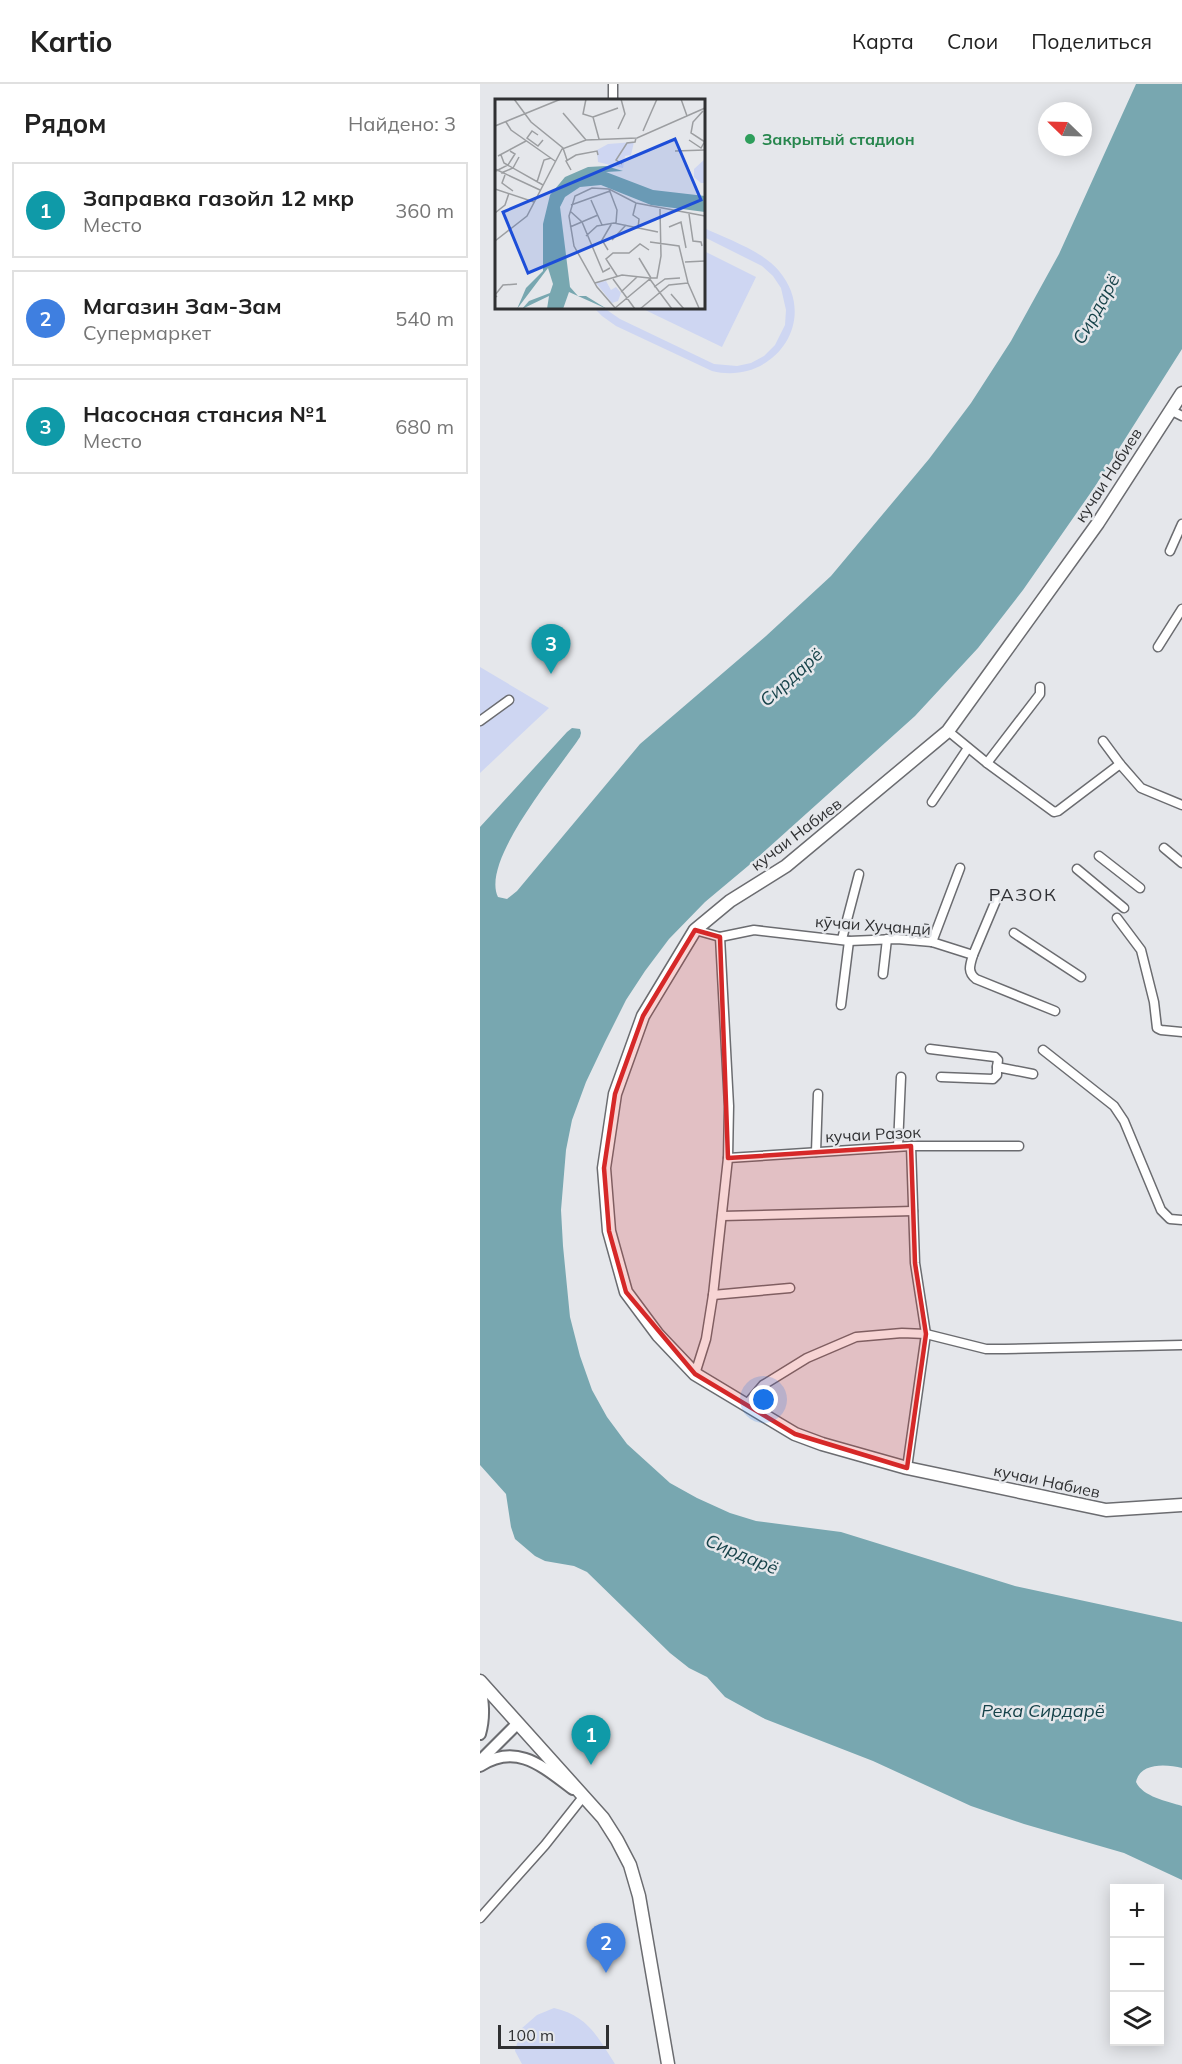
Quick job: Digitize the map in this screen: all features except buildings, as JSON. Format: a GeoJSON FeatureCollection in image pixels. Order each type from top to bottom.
{"type":"FeatureCollection","features":[{"type":"Feature","properties":{"kind":"main road","name":"кучаи Набиев"},"geometry":{"type":"LineString","coordinates":[[1182,393],[1098,523],[948,731],[786,866],[730,901],[695,930],[643,1016],[615,1094],[604,1168],[609,1232],[626,1292],[658,1335],[695,1374],[795,1434],[907,1468],[1106,1510],[1182,1504]]}},
{"type":"Feature","properties":{"kind":"main road"},"geometry":{"type":"LineString","coordinates":[[480,1683],[603,1818],[618,1840],[630,1865],[639,1896],[640,1932],[668,2064]]}},
{"type":"Feature","properties":{"kind":"street"},"geometry":{"type":"LineString","coordinates":[[1170,410],[1182,416]]}},
{"type":"Feature","properties":{"kind":"street"},"geometry":{"type":"LineString","coordinates":[[1170,551],[1182,524]]}},
{"type":"Feature","properties":{"kind":"street"},"geometry":{"type":"LineString","coordinates":[[1158,647],[1182,609]]}},
{"type":"Feature","properties":{"kind":"street"},"geometry":{"type":"LineString","coordinates":[[987,763],[1040,694],[1040,687]]}},
{"type":"Feature","properties":{"kind":"street"},"geometry":{"type":"LineString","coordinates":[[480,721],[509,700]]}},
{"type":"Feature","properties":{"kind":"street"},"geometry":{"type":"LineString","coordinates":[[948,731],[1054,812],[1059,811],[1119,764]]}},
{"type":"Feature","properties":{"kind":"street"},"geometry":{"type":"LineString","coordinates":[[1103,741],[1119,764],[1142,788],[1182,805]]}},
{"type":"Feature","properties":{"kind":"street"},"geometry":{"type":"LineString","coordinates":[[932,802],[968,748]]}},
{"type":"Feature","properties":{"kind":"street"},"geometry":{"type":"LineString","coordinates":[[1164,848],[1182,863]]}},
{"type":"Feature","properties":{"kind":"street"},"geometry":{"type":"LineString","coordinates":[[1099,856],[1140,888]]}},
{"type":"Feature","properties":{"kind":"street"},"geometry":{"type":"LineString","coordinates":[[932,942],[960,868]]}},
{"type":"Feature","properties":{"kind":"street"},"geometry":{"type":"LineString","coordinates":[[1077,869],[1124,908]]}},
{"type":"Feature","properties":{"kind":"street"},"geometry":{"type":"LineString","coordinates":[[841,1005],[845,940],[859,874]]}},
{"type":"Feature","properties":{"kind":"street"},"geometry":{"type":"LineString","coordinates":[[997,898],[973,955],[969,969],[971,975],[1055,1011]]}},
{"type":"Feature","properties":{"kind":"street"},"geometry":{"type":"LineString","coordinates":[[1117,918],[1141,950],[1154,1002],[1157,1028],[1182,1032]]}},
{"type":"Feature","properties":{"kind":"street","name":"кӯчаи Хуҷандӣ"},"geometry":{"type":"LineString","coordinates":[[695,930],[720,937],[754,930],[845,940],[887,939],[932,942],[973,955]]}},
{"type":"Feature","properties":{"kind":"street"},"geometry":{"type":"LineString","coordinates":[[1014,933],[1081,977]]}},
{"type":"Feature","properties":{"kind":"street"},"geometry":{"type":"LineString","coordinates":[[695,1374],[706,1339],[728,1158],[729,1106],[720,937]]}},
{"type":"Feature","properties":{"kind":"street"},"geometry":{"type":"LineString","coordinates":[[883,974],[887,939]]}},
{"type":"Feature","properties":{"kind":"street"},"geometry":{"type":"LineString","coordinates":[[930,1049],[995,1057],[998,1060],[997,1075],[993,1079],[941,1077]]}},
{"type":"Feature","properties":{"kind":"street"},"geometry":{"type":"LineString","coordinates":[[1043,1050],[1114,1106],[1124,1121],[1161,1210],[1170,1219],[1182,1220]]}},
{"type":"Feature","properties":{"kind":"street"},"geometry":{"type":"LineString","coordinates":[[998,1067],[1033,1074]]}},
{"type":"Feature","properties":{"kind":"street"},"geometry":{"type":"LineString","coordinates":[[898,1146],[901,1077]]}},
{"type":"Feature","properties":{"kind":"street"},"geometry":{"type":"LineString","coordinates":[[816,1152],[818,1094]]}},
{"type":"Feature","properties":{"kind":"street","name":"кучаи Разок"},"geometry":{"type":"LineString","coordinates":[[728,1158],[898,1146],[1019,1146]]}},
{"type":"Feature","properties":{"kind":"street"},"geometry":{"type":"LineString","coordinates":[[907,1468],[927,1334],[915,1263],[911,1146]]}},
{"type":"Feature","properties":{"kind":"street"},"geometry":{"type":"LineString","coordinates":[[722,1216],[913,1211]]}},
{"type":"Feature","properties":{"kind":"street"},"geometry":{"type":"LineString","coordinates":[[712,1295],[790,1288]]}},
{"type":"Feature","properties":{"kind":"street"},"geometry":{"type":"LineString","coordinates":[[747,1404],[764,1385],[807,1358],[856,1337],[902,1333],[927,1334],[986,1348],[1182,1345]]}},
{"type":"Feature","properties":{"kind":"street"},"geometry":{"type":"LineString","coordinates":[[480,1683],[483,1699],[483,1722],[480,1734]]}},
{"type":"Feature","properties":{"kind":"street"},"geometry":{"type":"LineString","coordinates":[[480,1761],[517,1724]]}},
{"type":"Feature","properties":{"kind":"street"},"geometry":{"type":"LineString","coordinates":[[480,1766],[502,1755],[524,1759],[543,1767],[583,1797],[546,1845],[480,1918]]}},
{"type":"Feature","properties":{"kind":"highlighted area"},"geometry":{"type":"Polygon","coordinates":[[[695,930],[720,937],[728,1158],[911,1146],[915,1263],[926,1334],[907,1468],[795,1434],[695,1374],[626,1292],[609,1231],[604,1168],[615,1094],[643,1016],[695,930]]]}},
{"type":"Feature","properties":{"kind":"shaded area"},"geometry":{"type":"Polygon","coordinates":[[[705,228],[764,257],[779,271],[791,290],[795,310],[792,329],[784,345],[771,359],[754,369],[734,373],[712,371],[616,326],[595,309],[605,309],[620,319],[714,364],[737,366],[751,363],[764,356],[775,345],[785,325],[786,310],[781,288],[762,266],[705,238],[705,228]]]}},
{"type":"Feature","properties":{"kind":"shaded area"},"geometry":{"type":"Polygon","coordinates":[[[705,252],[756,277],[722,347],[643,309],[705,309],[705,252]]]}},
{"type":"Feature","properties":{"kind":"shaded area"},"geometry":{"type":"Polygon","coordinates":[[[480,667],[549,708],[480,773],[480,667]]]}},
{"type":"Feature","properties":{"kind":"shaded area"},"geometry":{"type":"Polygon","coordinates":[[[554,2008],[575,2016],[583,2022],[597,2036],[615,2064],[522,2064],[515,2051],[521,2029],[537,2015],[554,2008]]]}},
{"type":"Feature","properties":{"kind":"water","name":"Река Сирдарё"},"geometry":{"type":"Polygon","coordinates":[[[1136,84],[1182,84],[1182,349],[1094,488],[1023,590],[978,648],[915,716],[705,902],[669,939],[645,971],[626,1000],[605,1042],[586,1082],[572,1120],[566,1150],[561,1210],[570,1317],[592,1390],[607,1417],[627,1444],[670,1483],[730,1513],[756,1521],[841,1532],[1015,1586],[1182,1622],[1182,1768],[1162,1765],[1148,1768],[1139,1775],[1136,1782],[1150,1795],[1182,1806],[1182,1880],[1124,1853],[971,1806],[873,1761],[765,1719],[725,1697],[707,1677],[689,1668],[670,1653],[587,1572],[574,1566],[545,1561],[535,1556],[515,1539],[506,1494],[480,1465],[480,827],[567,732],[572,728],[580,729],[580,737],[525,815],[500,861],[496,881],[498,897],[507,899],[517,891],[640,744],[766,636],[831,576],[929,459],[971,403],[1011,341],[1059,254],[1136,84]]]}},
{"type":"Feature","properties":{"kind":"place","name":"Закрытый стадион"},"geometry":{"type":"Point","coordinates":[750,139]}},
{"type":"Feature","properties":{"kind":"place","name":"Насосная стансия №1"},"geometry":{"type":"Point","coordinates":[551,674]}},
{"type":"Feature","properties":{"kind":"place","name":"Заправка газойл 12 мкр"},"geometry":{"type":"Point","coordinates":[591,1765]}},
{"type":"Feature","properties":{"kind":"place","name":"Магазин Зам-Зам"},"geometry":{"type":"Point","coordinates":[606,1973]}},
{"type":"Feature","properties":{"kind":"district","name":"РАЗОК"},"geometry":{"type":"Point","coordinates":[1023,894]}},
{"type":"Feature","properties":{"kind":"water label","name":"Сирдарё"},"geometry":{"type":"Point","coordinates":[1096,309]}},
{"type":"Feature","properties":{"kind":"water label","name":"Сирдарё"},"geometry":{"type":"Point","coordinates":[791,677]}},
{"type":"Feature","properties":{"kind":"water label","name":"Сирдарё"},"geometry":{"type":"Point","coordinates":[742,1554]}}]}
